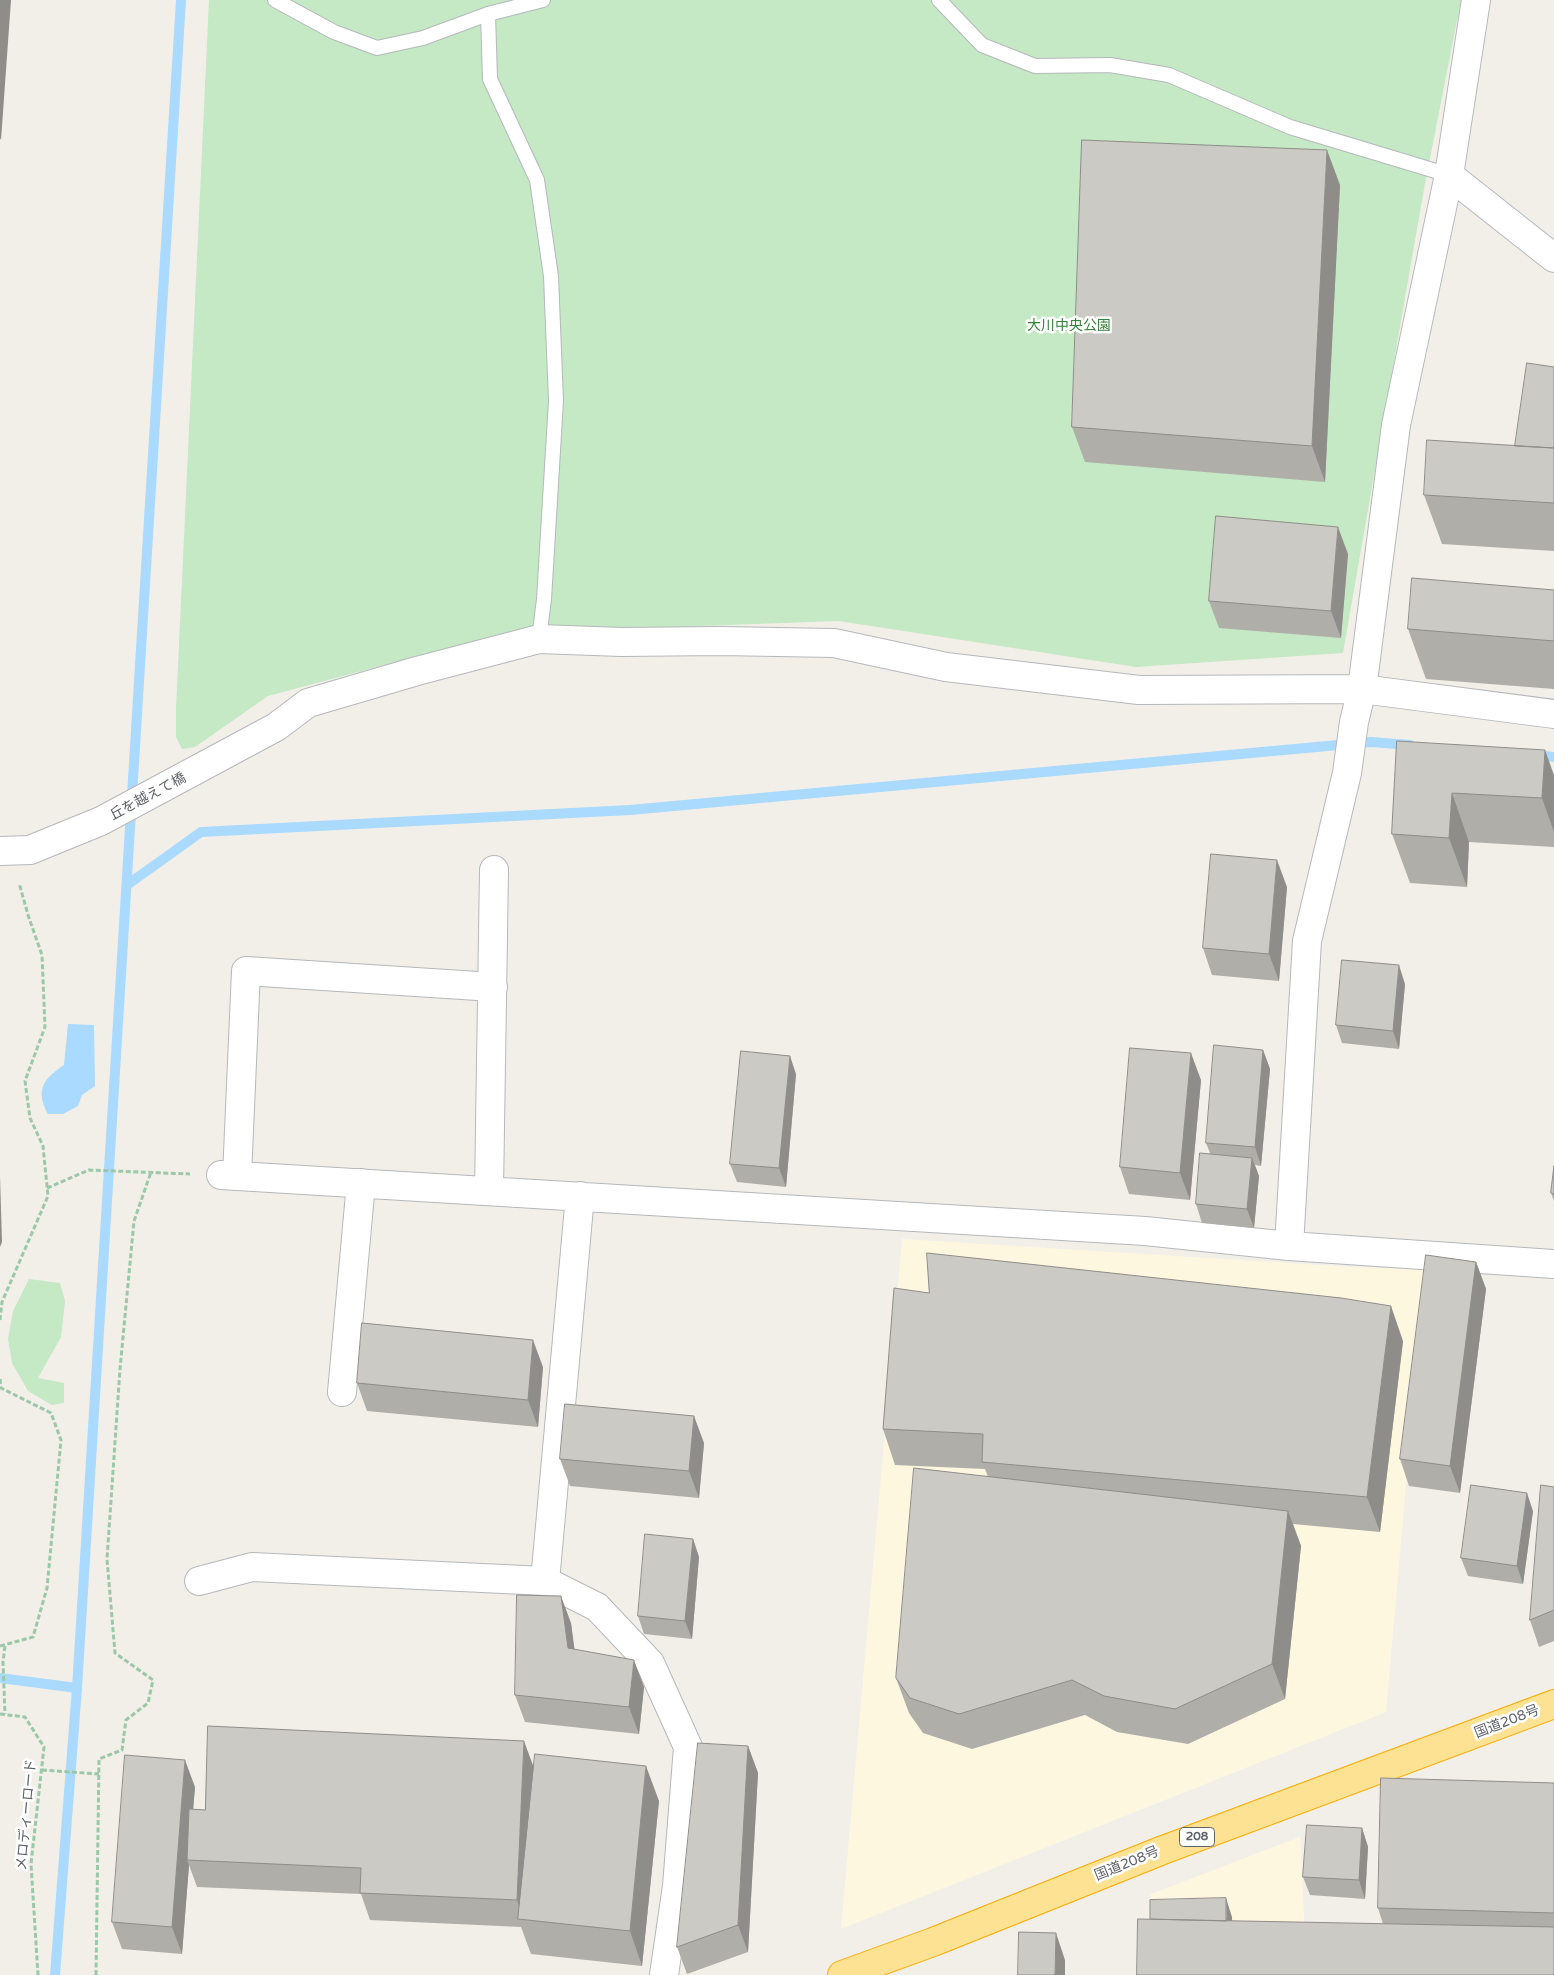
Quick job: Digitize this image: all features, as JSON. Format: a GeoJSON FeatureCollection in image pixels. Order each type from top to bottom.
{"type":"FeatureCollection","features":[{"type":"Feature","properties":{"kind":"highway","name":"国道208号"},"geometry":{"type":"LineString","coordinates":[[842,1975],[933,1942],[1163,1850],[1554,1704]]}},
{"type":"Feature","properties":{"kind":"street"},"geometry":{"type":"LineString","coordinates":[[1289,1246],[1308,941],[1347,769],[1354,722],[1362,689],[1396,425],[1449,175],[1476,0]]}},
{"type":"Feature","properties":{"kind":"street"},"geometry":{"type":"LineString","coordinates":[[1449,175],[1554,258]]}},
{"type":"Feature","properties":{"kind":"street","name":"丘を越えて橋"},"geometry":{"type":"LineString","coordinates":[[0,851],[30,850],[101,821],[194,773],[276,727],[308,703],[417,671],[539,639],[621,642],[834,643],[946,668],[1139,690],[1362,689],[1554,714]]}},
{"type":"Feature","properties":{"kind":"street"},"geometry":{"type":"LineString","coordinates":[[490,1191],[494,870]]}},
{"type":"Feature","properties":{"kind":"street"},"geometry":{"type":"LineString","coordinates":[[493,987],[246,971],[229,1175],[1145,1231],[1289,1246],[1554,1264]]}},
{"type":"Feature","properties":{"kind":"street"},"geometry":{"type":"LineString","coordinates":[[342,1392],[361,1183]]}},
{"type":"Feature","properties":{"kind":"street"},"geometry":{"type":"LineString","coordinates":[[546,1581],[580,1196]]}},
{"type":"Feature","properties":{"kind":"street"},"geometry":{"type":"LineString","coordinates":[[199,1581],[252,1567],[546,1581],[596,1608],[650,1663],[688,1747],[677,1886],[664,1975]]}},
{"type":"Feature","properties":{"kind":"lane"},"geometry":{"type":"LineString","coordinates":[[275,0],[334,32],[377,48],[423,38],[488,14],[543,0]]}},
{"type":"Feature","properties":{"kind":"lane"},"geometry":{"type":"LineString","coordinates":[[940,0],[982,45],[1035,66],[1110,65],[1169,75],[1290,127],[1449,175]]}},
{"type":"Feature","properties":{"kind":"lane"},"geometry":{"type":"LineString","coordinates":[[488,14],[490,79],[537,180],[551,276],[556,401],[544,599],[539,639]]}},
{"type":"Feature","properties":{"kind":"path"},"geometry":{"type":"LineString","coordinates":[[0,1320],[2,1302],[48,1196],[43,1146],[30,1118],[25,1081],[45,1027],[42,955],[18,878]]}},
{"type":"Feature","properties":{"kind":"path"},"geometry":{"type":"LineString","coordinates":[[47,1188],[90,1170],[229,1175]]}},
{"type":"Feature","properties":{"kind":"path"},"geometry":{"type":"LineString","coordinates":[[96,1975],[100,1759],[122,1750],[126,1720],[148,1703],[153,1680],[115,1653],[107,1559],[120,1369],[134,1221],[151,1172]]}},
{"type":"Feature","properties":{"kind":"path"},"geometry":{"type":"LineString","coordinates":[[0,1379],[1,1389],[51,1413],[61,1440],[46,1588],[36,1629],[33,1637],[2,1646],[5,1714]]}},
{"type":"Feature","properties":{"kind":"path","name":"メロディーロード"},"geometry":{"type":"LineString","coordinates":[[0,1714],[25,1717],[44,1747],[32,1864],[38,1975]]}},
{"type":"Feature","properties":{"kind":"path"},"geometry":{"type":"LineString","coordinates":[[42,1770],[99,1774]]}},
{"type":"Feature","properties":{"kind":"shaded area"},"geometry":{"type":"Polygon","coordinates":[[[902,1239],[1352,1267],[1425,1269],[1386,1712],[841,1929],[902,1239]]]}},
{"type":"Feature","properties":{"kind":"shaded area"},"geometry":{"type":"Polygon","coordinates":[[[1300,1837],[1306,1960],[1150,1956],[1151,1894],[1300,1837]]]}},
{"type":"Feature","properties":{"kind":"green space","name":"大川中央公園"},"geometry":{"type":"Polygon","coordinates":[[[209,0],[1461,0],[1424,189],[1343,653],[1136,667],[839,621],[504,633],[268,696],[195,747],[182,749],[176,737],[176,709],[209,0]]]}},
{"type":"Feature","properties":{"kind":"green space"},"geometry":{"type":"Polygon","coordinates":[[[29,1279],[60,1283],[65,1301],[61,1337],[38,1378],[64,1383],[64,1403],[52,1405],[28,1391],[12,1363],[8,1339],[13,1311],[29,1279]]]}},
{"type":"Feature","properties":{"kind":"water"},"geometry":{"type":"Polygon","coordinates":[[[68,1024],[94,1025],[95,1086],[82,1095],[78,1106],[63,1114],[48,1114],[42,1098],[43,1086],[51,1075],[64,1065],[68,1024]]]}},
{"type":"Feature","properties":{"kind":"building"},"geometry":{"type":"Polygon","coordinates":[[[1082,140],[1327,150],[1312,446],[1072,427],[1082,140]]]}},
{"type":"Feature","properties":{"kind":"building"},"geometry":{"type":"Polygon","coordinates":[[[1527,363],[1554,367],[1554,448],[1515,446],[1527,363]]]}},
{"type":"Feature","properties":{"kind":"building"},"geometry":{"type":"Polygon","coordinates":[[[1427,440],[1554,448],[1554,503],[1424,495],[1427,440]]]}},
{"type":"Feature","properties":{"kind":"building"},"geometry":{"type":"Polygon","coordinates":[[[1216,516],[1338,527],[1331,611],[1209,601],[1216,516]]]}},
{"type":"Feature","properties":{"kind":"building"},"geometry":{"type":"Polygon","coordinates":[[[1412,578],[1554,590],[1554,641],[1408,629],[1412,578]]]}},
{"type":"Feature","properties":{"kind":"building"},"geometry":{"type":"Polygon","coordinates":[[[1397,741],[1545,750],[1542,798],[1452,793],[1449,838],[1392,834],[1397,741]]]}},
{"type":"Feature","properties":{"kind":"building"},"geometry":{"type":"Polygon","coordinates":[[[1211,854],[1277,860],[1269,954],[1203,948],[1211,854]]]}},
{"type":"Feature","properties":{"kind":"building"},"geometry":{"type":"Polygon","coordinates":[[[1342,960],[1399,965],[1393,1031],[1336,1025],[1342,960]]]}},
{"type":"Feature","properties":{"kind":"building"},"geometry":{"type":"Polygon","coordinates":[[[1214,1045],[1263,1050],[1255,1147],[1206,1143],[1214,1045]]]}},
{"type":"Feature","properties":{"kind":"building"},"geometry":{"type":"Polygon","coordinates":[[[1130,1048],[1191,1053],[1180,1173],[1120,1167],[1130,1048]]]}},
{"type":"Feature","properties":{"kind":"building"},"geometry":{"type":"Polygon","coordinates":[[[741,1051],[790,1056],[779,1168],[730,1164],[741,1051]]]}},
{"type":"Feature","properties":{"kind":"building"},"geometry":{"type":"Polygon","coordinates":[[[1200,1153],[1252,1158],[1247,1209],[1196,1204],[1200,1153]]]}},
{"type":"Feature","properties":{"kind":"building"},"geometry":{"type":"Polygon","coordinates":[[[1554,1166],[1554,1194],[1551,1193],[1554,1166]]]}},
{"type":"Feature","properties":{"kind":"building"},"geometry":{"type":"Polygon","coordinates":[[[927,1253],[1341,1298],[1391,1306],[1367,1497],[982,1462],[983,1434],[883,1429],[894,1288],[929,1293],[927,1253]]]}},
{"type":"Feature","properties":{"kind":"building"},"geometry":{"type":"Polygon","coordinates":[[[1426,1255],[1476,1262],[1450,1466],[1400,1459],[1426,1255]]]}},
{"type":"Feature","properties":{"kind":"building"},"geometry":{"type":"Polygon","coordinates":[[[362,1323],[533,1340],[528,1400],[357,1383],[362,1323]]]}},
{"type":"Feature","properties":{"kind":"building"},"geometry":{"type":"Polygon","coordinates":[[[565,1404],[694,1416],[689,1471],[560,1459],[565,1404]]]}},
{"type":"Feature","properties":{"kind":"building"},"geometry":{"type":"Polygon","coordinates":[[[914,1468],[1288,1511],[1272,1664],[1175,1709],[1104,1696],[1072,1680],[959,1714],[910,1698],[896,1678],[914,1468]]]}},
{"type":"Feature","properties":{"kind":"building"},"geometry":{"type":"Polygon","coordinates":[[[1471,1485],[1527,1493],[1517,1566],[1461,1558],[1471,1485]]]}},
{"type":"Feature","properties":{"kind":"building"},"geometry":{"type":"Polygon","coordinates":[[[1541,1485],[1554,1487],[1554,1610],[1530,1620],[1541,1485]]]}},
{"type":"Feature","properties":{"kind":"building"},"geometry":{"type":"Polygon","coordinates":[[[645,1534],[693,1539],[685,1621],[638,1616],[645,1534]]]}},
{"type":"Feature","properties":{"kind":"building"},"geometry":{"type":"Polygon","coordinates":[[[517,1595],[561,1596],[568,1648],[634,1660],[629,1707],[515,1695],[517,1595]]]}},
{"type":"Feature","properties":{"kind":"building"},"geometry":{"type":"Polygon","coordinates":[[[208,1726],[524,1741],[517,1900],[360,1893],[361,1868],[187,1860],[189,1809],[205,1810],[208,1726]]]}},
{"type":"Feature","properties":{"kind":"building"},"geometry":{"type":"Polygon","coordinates":[[[698,1743],[748,1746],[738,1925],[677,1947],[698,1743]]]}},
{"type":"Feature","properties":{"kind":"building"},"geometry":{"type":"Polygon","coordinates":[[[535,1754],[646,1766],[630,1931],[518,1919],[535,1754]]]}},
{"type":"Feature","properties":{"kind":"building"},"geometry":{"type":"Polygon","coordinates":[[[125,1755],[185,1760],[172,1927],[112,1922],[125,1755]]]}},
{"type":"Feature","properties":{"kind":"building"},"geometry":{"type":"Polygon","coordinates":[[[1381,1778],[1554,1783],[1554,1913],[1378,1908],[1381,1778]]]}},
{"type":"Feature","properties":{"kind":"building"},"geometry":{"type":"Polygon","coordinates":[[[1307,1825],[1362,1828],[1359,1880],[1303,1877],[1307,1825]]]}},
{"type":"Feature","properties":{"kind":"building"},"geometry":{"type":"Polygon","coordinates":[[[1226,1898],[1226,1921],[1150,1919],[1150,1900],[1226,1898]]]}},
{"type":"Feature","properties":{"kind":"building"},"geometry":{"type":"Polygon","coordinates":[[[1138,1919],[1554,1927],[1554,1975],[1137,1975],[1138,1919]]]}},
{"type":"Feature","properties":{"kind":"building"},"geometry":{"type":"Polygon","coordinates":[[[1019,1932],[1056,1933],[1055,1975],[1018,1975],[1019,1932]]]}},
{"type":"Feature","properties":{"kind":"waterway"},"geometry":{"type":"LineString","coordinates":[[55,1975],[77,1688],[181,0]]}},
{"type":"Feature","properties":{"kind":"waterway"},"geometry":{"type":"LineString","coordinates":[[127,885],[201,832],[630,810],[1371,742],[1410,745]]}},
{"type":"Feature","properties":{"kind":"waterway"},"geometry":{"type":"LineString","coordinates":[[1534,755],[1554,757]]}},
{"type":"Feature","properties":{"kind":"waterway"},"geometry":{"type":"LineString","coordinates":[[0,1678],[77,1688]]}}]}
